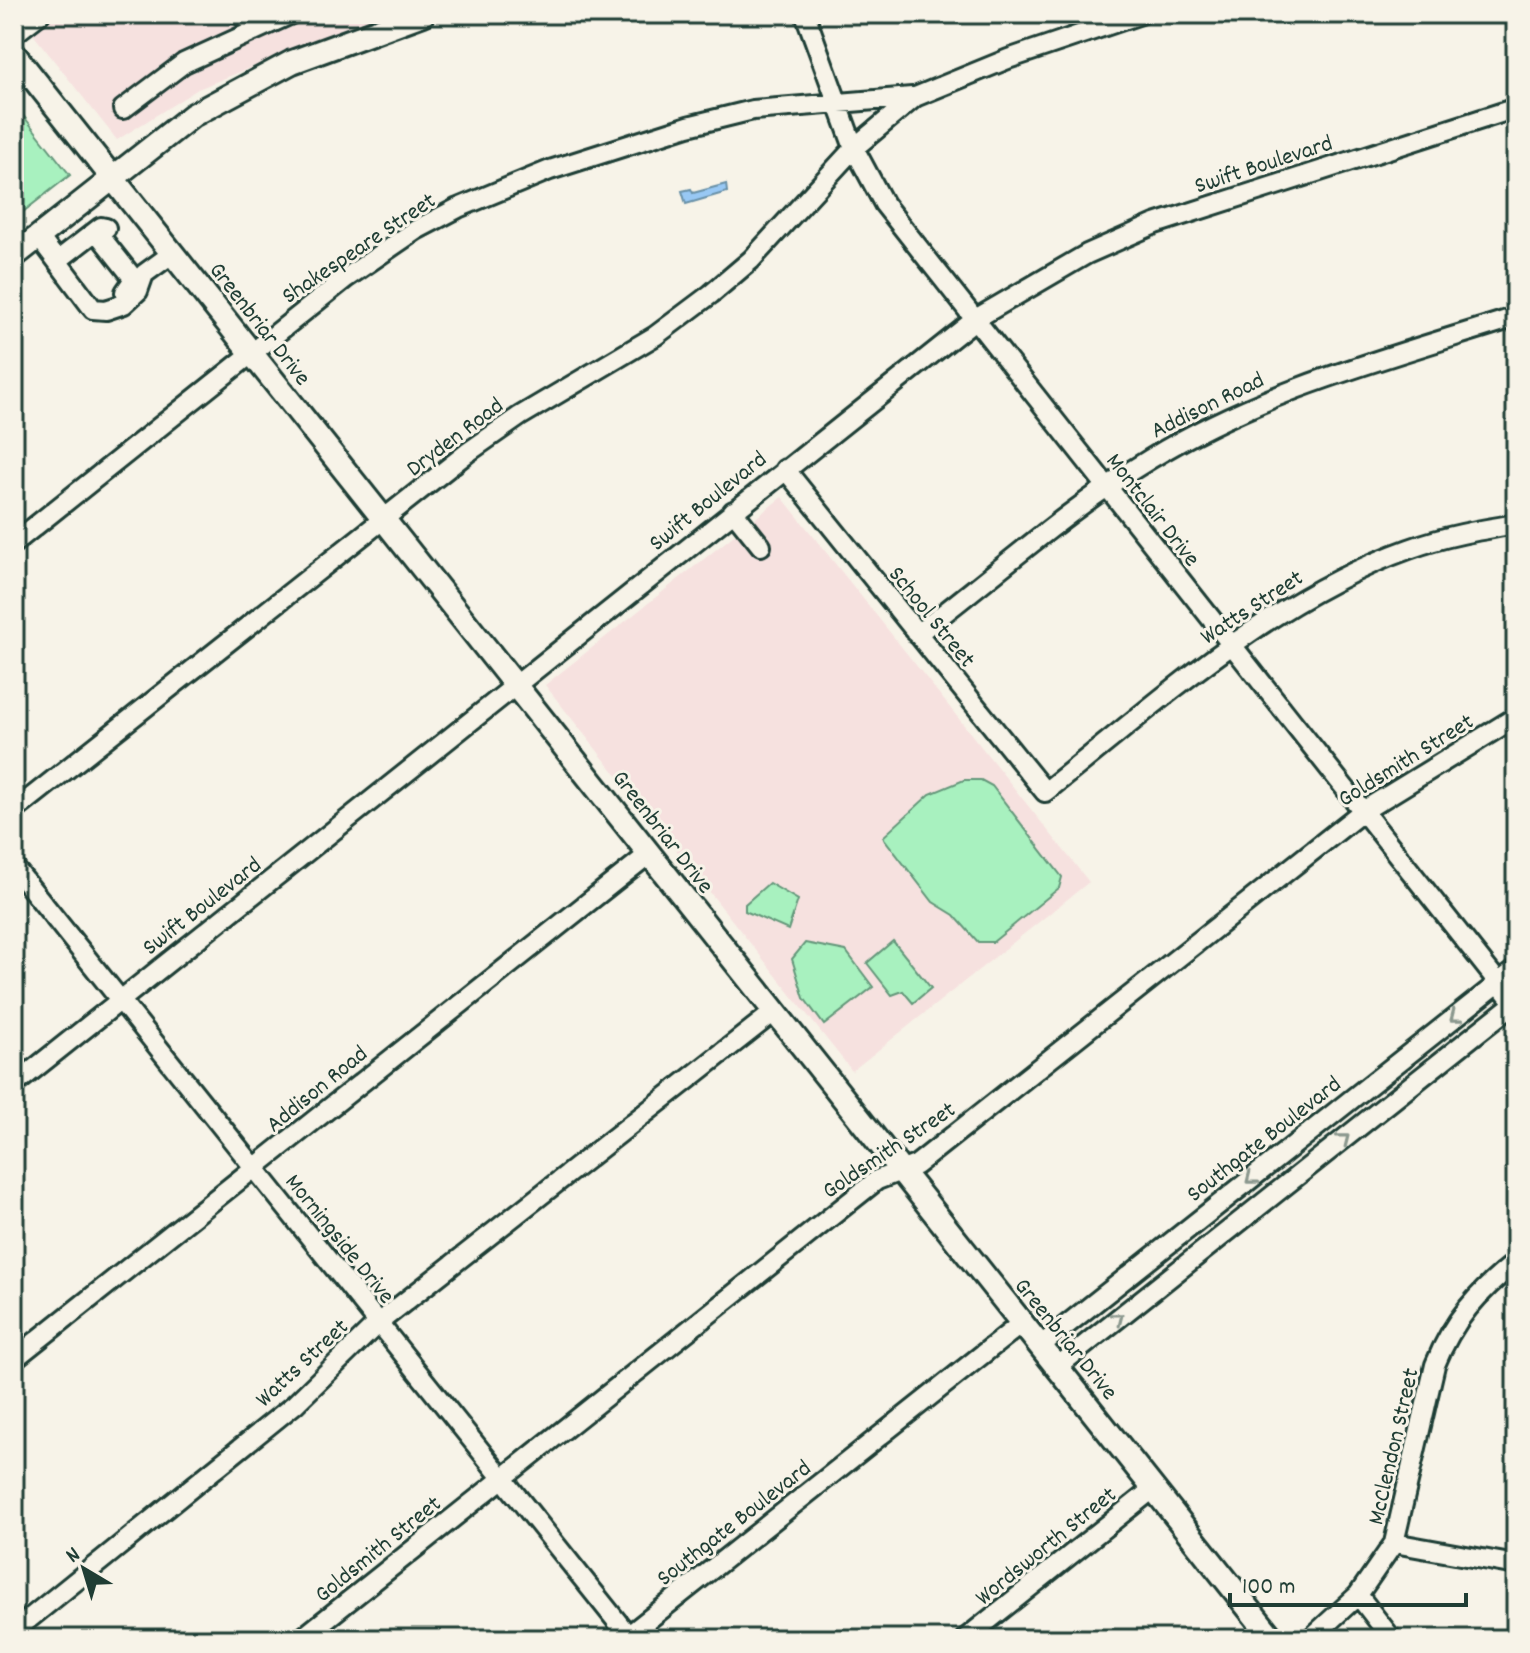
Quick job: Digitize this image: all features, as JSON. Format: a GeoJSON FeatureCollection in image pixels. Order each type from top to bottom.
{"type":"FeatureCollection","features":[{"type":"Feature","properties":{"kind":"main road"},"geometry":{"type":"LineString","coordinates":[[14,256],[193,115],[292,62],[423,14]]}},
{"type":"Feature","properties":{"kind":"main road","name":"Greenbriar Drive"},"geometry":{"type":"LineString","coordinates":[[14,54],[1273,1639]]}},
{"type":"Feature","properties":{"kind":"street"},"geometry":{"type":"LineString","coordinates":[[14,34],[40,14]]}},
{"type":"Feature","properties":{"kind":"street"},"geometry":{"type":"LineString","coordinates":[[238,14],[267,25]]}},
{"type":"Feature","properties":{"kind":"street"},"geometry":{"type":"LineString","coordinates":[[123,109],[184,63],[291,14]]}},
{"type":"Feature","properties":{"kind":"street","name":"Montclair Drive"},"geometry":{"type":"LineString","coordinates":[[805,14],[854,148],[884,204],[1516,1003]]}},
{"type":"Feature","properties":{"kind":"street","name":"Dryden Road"},"geometry":{"type":"LineString","coordinates":[[836,104],[915,97],[1008,59],[1141,14]]}},
{"type":"Feature","properties":{"kind":"street","name":"Dryden Road"},"geometry":{"type":"LineString","coordinates":[[14,811],[384,519],[520,416],[655,336],[711,294],[762,249],[854,148],[915,97]]}},
{"type":"Feature","properties":{"kind":"street","name":"Shakespeare Street"},"geometry":{"type":"LineString","coordinates":[[14,543],[346,278],[416,230],[505,187],[688,126],[753,110],[836,104]]}},
{"type":"Feature","properties":{"kind":"street","name":"Swift Boulevard"},"geometry":{"type":"LineString","coordinates":[[14,1085],[977,318],[1087,254],[1155,224],[1516,108]]}},
{"type":"Feature","properties":{"kind":"street"},"geometry":{"type":"LineString","coordinates":[[57,261],[96,231],[106,228],[144,274]]}},
{"type":"Feature","properties":{"kind":"street"},"geometry":{"type":"LineString","coordinates":[[82,294],[98,301],[119,297],[134,279],[96,231]]}},
{"type":"Feature","properties":{"kind":"street"},"geometry":{"type":"LineString","coordinates":[[39,237],[93,309],[118,307],[138,291],[144,274],[173,253]]}},
{"type":"Feature","properties":{"kind":"street","name":"Addison Road"},"geometry":{"type":"LineString","coordinates":[[917,634],[1149,459],[1263,400],[1516,317]]}},
{"type":"Feature","properties":{"kind":"street","name":"School Street"},"geometry":{"type":"LineString","coordinates":[[785,469],[1045,792]]}},
{"type":"Feature","properties":{"kind":"street"},"geometry":{"type":"LineString","coordinates":[[733,511],[761,546]]}},
{"type":"Feature","properties":{"kind":"street","name":"Watts Street"},"geometry":{"type":"LineString","coordinates":[[1045,792],[1230,645],[1312,593],[1406,549],[1516,524]]}},
{"type":"Feature","properties":{"kind":"street","name":"Goldsmith Street"},"geometry":{"type":"LineString","coordinates":[[301,1639],[877,1180],[916,1165],[1363,811],[1516,717]]}},
{"type":"Feature","properties":{"kind":"street","name":"Addison Road"},"geometry":{"type":"LineString","coordinates":[[14,1359],[649,854]]}},
{"type":"Feature","properties":{"kind":"street","name":"Morningside Drive"},"geometry":{"type":"LineString","coordinates":[[14,867],[628,1638]]}},
{"type":"Feature","properties":{"kind":"street","name":"Southgate Boulevard"},"geometry":{"type":"LineString","coordinates":[[1040,1346],[1516,969]]}},
{"type":"Feature","properties":{"kind":"street","name":"Southgate Boulevard"},"geometry":{"type":"LineString","coordinates":[[1057,1367],[1516,1003]]}},
{"type":"Feature","properties":{"kind":"street","name":"Watts Street"},"geometry":{"type":"LineString","coordinates":[[14,1631],[295,1404],[378,1323],[774,1012]]}},
{"type":"Feature","properties":{"kind":"street","name":"McClendon Street"},"geometry":{"type":"LineString","coordinates":[[1310,1639],[1358,1595],[1394,1543],[1435,1365],[1444,1341],[1462,1311],[1516,1262]]}},
{"type":"Feature","properties":{"kind":"street","name":"Southgate Boulevard"},"geometry":{"type":"LineString","coordinates":[[628,1638],[1022,1323]]}},
{"type":"Feature","properties":{"kind":"street","name":"Wordsworth Street"},"geometry":{"type":"LineString","coordinates":[[965,1639],[1154,1488]]}},
{"type":"Feature","properties":{"kind":"street"},"geometry":{"type":"LineString","coordinates":[[1394,1543],[1516,1565]]}},
{"type":"Feature","properties":{"kind":"street"},"geometry":{"type":"LineString","coordinates":[[1358,1595],[1392,1639]]}},
{"type":"Feature","properties":{"kind":"shaded area"},"geometry":{"type":"Polygon","coordinates":[[[17,14],[383,14],[198,89],[117,140],[17,14]]]}},
{"type":"Feature","properties":{"kind":"shaded area"},"geometry":{"type":"Polygon","coordinates":[[[782,497],[1089,882],[852,1071],[545,685],[782,497]]]}},
{"type":"Feature","properties":{"kind":"green space"},"geometry":{"type":"Polygon","coordinates":[[[14,104],[70,175],[14,219],[14,104]]]}},
{"type":"Feature","properties":{"kind":"green space"},"geometry":{"type":"Polygon","coordinates":[[[964,780],[981,780],[992,786],[1062,877],[1059,888],[993,942],[978,942],[954,915],[933,902],[883,837],[930,794],[964,780]]]}},
{"type":"Feature","properties":{"kind":"green space"},"geometry":{"type":"Polygon","coordinates":[[[769,883],[798,900],[788,930],[745,911],[745,904],[769,883]]]}},
{"type":"Feature","properties":{"kind":"green space"},"geometry":{"type":"Polygon","coordinates":[[[893,941],[931,988],[913,1003],[903,991],[892,995],[867,963],[893,941]]]}},
{"type":"Feature","properties":{"kind":"green space"},"geometry":{"type":"Polygon","coordinates":[[[805,943],[846,951],[873,987],[824,1025],[804,998],[792,959],[805,943]]]}},
{"type":"Feature","properties":{"kind":"water"},"geometry":{"type":"Polygon","coordinates":[[[726,184],[727,192],[686,204],[682,191],[691,189],[693,193],[726,184]]]}}]}
